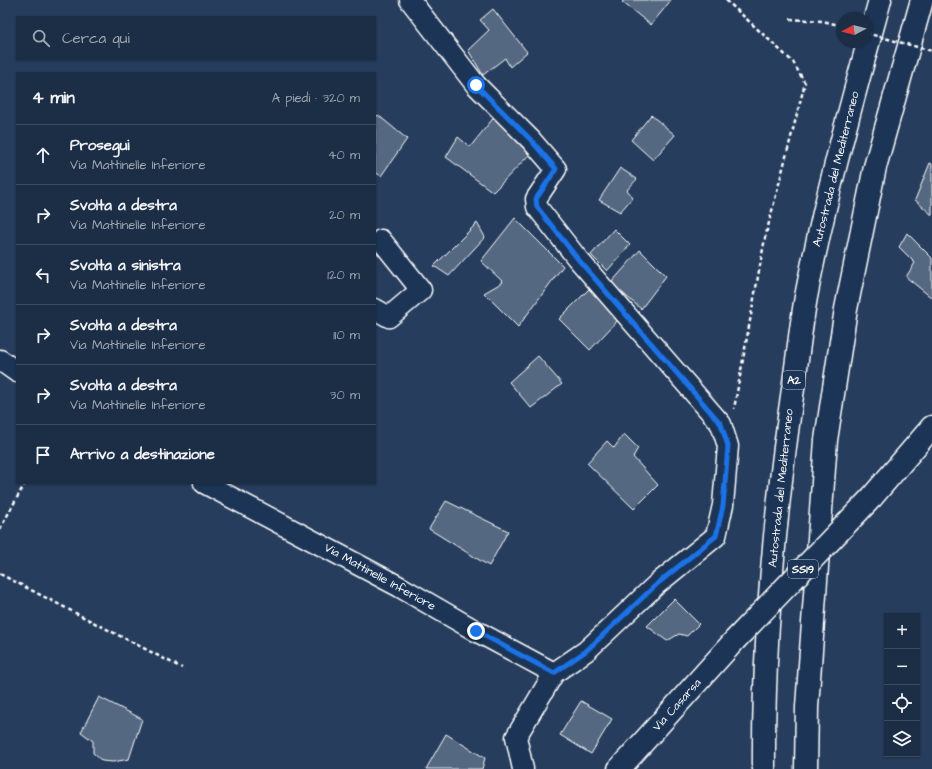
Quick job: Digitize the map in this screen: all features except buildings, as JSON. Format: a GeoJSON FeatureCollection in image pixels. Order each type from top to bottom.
{"type":"FeatureCollection","features":[{"type":"Feature","properties":{"kind":"main road","name":"Autostrada del Mediterraneo"},"geometry":{"type":"LineString","coordinates":[[764,769],[763,708],[774,536],[787,430],[805,305],[837,156],[880,0]]}},
{"type":"Feature","properties":{"kind":"main road"},"geometry":{"type":"LineString","coordinates":[[806,769],[807,707],[826,447],[844,317],[875,167],[922,0]]}},
{"type":"Feature","properties":{"kind":"main road","name":"Via Casarsa"},"geometry":{"type":"LineString","coordinates":[[618,769],[735,640],[872,497],[932,427]]}},
{"type":"Feature","properties":{"kind":"street"},"geometry":{"type":"LineString","coordinates":[[410,0],[476,85],[531,140],[556,169],[536,199],[537,207],[577,258],[721,424],[728,446],[723,506],[716,536],[657,584],[586,651],[554,673],[516,737],[523,769]]}},
{"type":"Feature","properties":{"kind":"street"},"geometry":{"type":"LineString","coordinates":[[376,310],[389,317],[421,290],[381,240]]}},
{"type":"Feature","properties":{"kind":"street"},"geometry":{"type":"LineString","coordinates":[[0,360],[16,371]]}},
{"type":"Feature","properties":{"kind":"street","name":"Via Mattinelle Inferiore"},"geometry":{"type":"LineString","coordinates":[[206,484],[400,587],[476,631],[554,673]]}},
{"type":"Feature","properties":{"kind":"path"},"geometry":{"type":"LineString","coordinates":[[726,0],[793,62],[804,83],[764,238],[733,415]]}},
{"type":"Feature","properties":{"kind":"path"},"geometry":{"type":"LineString","coordinates":[[790,19],[823,21],[836,24]]}},
{"type":"Feature","properties":{"kind":"path"},"geometry":{"type":"LineString","coordinates":[[872,34],[932,51]]}},
{"type":"Feature","properties":{"kind":"path"},"geometry":{"type":"LineString","coordinates":[[0,529],[23,484]]}},
{"type":"Feature","properties":{"kind":"path"},"geometry":{"type":"LineString","coordinates":[[0,574],[182,668]]}},
{"type":"Feature","properties":{"kind":"route"},"geometry":{"type":"LineString","coordinates":[[476,85],[531,140],[556,169],[536,199],[537,207],[577,258],[721,424],[728,446],[723,506],[716,536],[657,584],[586,651],[554,673],[476,631]]}}]}
